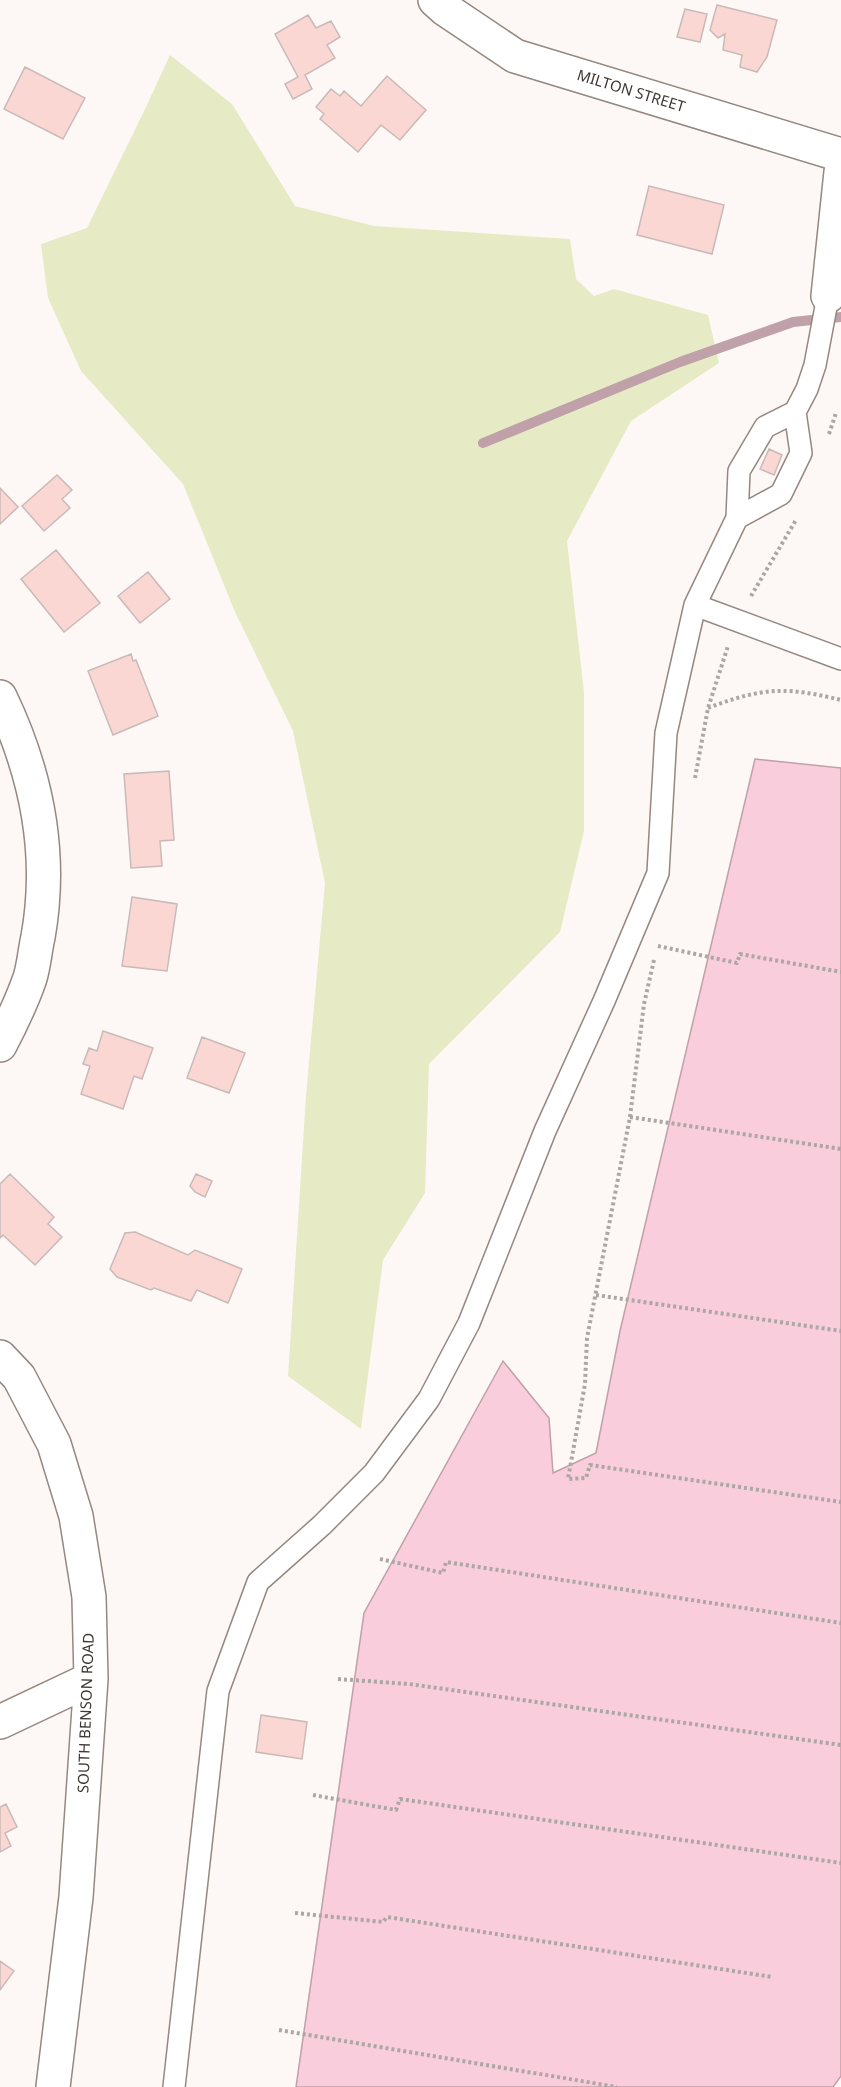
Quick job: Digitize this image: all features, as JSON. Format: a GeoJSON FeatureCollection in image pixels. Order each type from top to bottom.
{"type":"FeatureCollection","features":[{"type":"Feature","properties":{"kind":"street","name":"MILTON STREET"},"geometry":{"type":"LineString","coordinates":[[435,0],[515,56],[841,155]]}},
{"type":"Feature","properties":{"kind":"street"},"geometry":{"type":"LineString","coordinates":[[828,303],[841,172]]}},
{"type":"Feature","properties":{"kind":"street"},"geometry":{"type":"LineString","coordinates":[[0,697],[14,727],[27,765],[42,825],[44,903],[31,976],[0,1045]]}},
{"type":"Feature","properties":{"kind":"street","name":"SOUTH BENSON ROAD"},"geometry":{"type":"LineString","coordinates":[[0,1357],[19,1377],[54,1444],[76,1516],[89,1597],[91,1679],[76,1897],[53,2087]]}},
{"type":"Feature","properties":{"kind":"street"},"geometry":{"type":"LineString","coordinates":[[0,1722],[91,1679]]}},
{"type":"Feature","properties":{"kind":"lane"},"geometry":{"type":"LineString","coordinates":[[737,518],[781,494],[801,453],[795,412],[807,389],[822,336],[828,303]]}},
{"type":"Feature","properties":{"kind":"lane"},"geometry":{"type":"LineString","coordinates":[[174,2087],[218,1691],[258,1582],[322,1525],[374,1473],[429,1399],[469,1323],[545,1131],[604,1001],[658,873],[666,733],[695,605],[737,518],[739,471],[765,427],[795,412]]}},
{"type":"Feature","properties":{"kind":"lane"},"geometry":{"type":"LineString","coordinates":[[695,605],[841,659]]}},
{"type":"Feature","properties":{"kind":"path"},"geometry":{"type":"LineString","coordinates":[[826,443],[836,413]]}},
{"type":"Feature","properties":{"kind":"path"},"geometry":{"type":"LineString","coordinates":[[694,778],[708,708],[737,619],[797,518]]}},
{"type":"Feature","properties":{"kind":"path"},"geometry":{"type":"LineString","coordinates":[[708,708],[732,699],[776,691],[819,695],[841,700]]}},
{"type":"Feature","properties":{"kind":"path"},"geometry":{"type":"LineString","coordinates":[[661,936],[658,946],[737,963],[740,954],[841,972]]}},
{"type":"Feature","properties":{"kind":"path"},"geometry":{"type":"LineString","coordinates":[[655,958],[644,1004],[630,1117],[586,1338],[585,1384],[568,1479],[586,1478],[590,1465],[841,1502]]}},
{"type":"Feature","properties":{"kind":"path"},"geometry":{"type":"LineString","coordinates":[[630,1117],[841,1149]]}},
{"type":"Feature","properties":{"kind":"path"},"geometry":{"type":"LineString","coordinates":[[596,1296],[841,1331]]}},
{"type":"Feature","properties":{"kind":"path"},"geometry":{"type":"LineString","coordinates":[[380,1559],[443,1574],[446,1562],[841,1623]]}},
{"type":"Feature","properties":{"kind":"path"},"geometry":{"type":"LineString","coordinates":[[338,1679],[409,1684],[841,1745]]}},
{"type":"Feature","properties":{"kind":"path"},"geometry":{"type":"LineString","coordinates":[[312,1795],[396,1810],[400,1799],[841,1863]]}},
{"type":"Feature","properties":{"kind":"path"},"geometry":{"type":"LineString","coordinates":[[295,1913],[383,1922],[387,1917],[772,1977]]}},
{"type":"Feature","properties":{"kind":"path"},"geometry":{"type":"LineString","coordinates":[[279,2030],[617,2087]]}},
{"type":"Feature","properties":{"kind":"green space"},"geometry":{"type":"Polygon","coordinates":[[[170,55],[232,104],[295,206],[374,226],[570,239],[576,279],[594,296],[614,289],[708,315],[719,363],[631,421],[567,541],[584,692],[584,831],[560,932],[429,1064],[425,1193],[383,1260],[361,1429],[288,1376],[306,1096],[325,883],[293,731],[235,612],[183,484],[81,371],[48,298],[41,244],[87,228],[170,55]]]}},
{"type":"Feature","properties":{"kind":"shaded area"},"geometry":{"type":"Polygon","coordinates":[[[755,759],[841,768],[841,2076],[833,2087],[296,2087],[364,1613],[503,1361],[549,1418],[553,1473],[596,1453],[620,1331],[755,759]]]}},
{"type":"Feature","properties":{"kind":"building"},"geometry":{"type":"Polygon","coordinates":[[[717,5],[777,20],[767,57],[757,72],[740,67],[742,55],[723,50],[725,34],[718,38],[710,30],[717,5]]]}},
{"type":"Feature","properties":{"kind":"building"},"geometry":{"type":"Polygon","coordinates":[[[685,9],[707,14],[700,42],[677,37],[685,9]]]}},
{"type":"Feature","properties":{"kind":"building"},"geometry":{"type":"Polygon","coordinates":[[[308,15],[316,28],[331,21],[340,37],[327,45],[335,58],[305,75],[312,89],[293,99],[285,84],[298,77],[275,34],[308,15]]]}},
{"type":"Feature","properties":{"kind":"building"},"geometry":{"type":"Polygon","coordinates":[[[25,67],[85,98],[63,139],[4,109],[25,67]]]}},
{"type":"Feature","properties":{"kind":"building"},"geometry":{"type":"Polygon","coordinates":[[[387,76],[426,110],[400,140],[381,125],[358,152],[320,119],[324,114],[316,107],[331,89],[340,96],[344,91],[361,106],[387,76]]]}},
{"type":"Feature","properties":{"kind":"building"},"geometry":{"type":"Polygon","coordinates":[[[649,186],[724,205],[712,254],[637,235],[649,186]]]}},
{"type":"Feature","properties":{"kind":"building"},"geometry":{"type":"Polygon","coordinates":[[[769,449],[782,455],[774,475],[760,469],[769,449]]]}},
{"type":"Feature","properties":{"kind":"building"},"geometry":{"type":"Polygon","coordinates":[[[57,475],[72,490],[62,499],[70,508],[44,531],[22,506],[57,475]]]}},
{"type":"Feature","properties":{"kind":"building"},"geometry":{"type":"Polygon","coordinates":[[[0,488],[18,507],[0,524],[0,488]]]}},
{"type":"Feature","properties":{"kind":"building"},"geometry":{"type":"Polygon","coordinates":[[[56,550],[100,603],[64,632],[21,579],[56,550]]]}},
{"type":"Feature","properties":{"kind":"building"},"geometry":{"type":"Polygon","coordinates":[[[148,572],[170,599],[140,623],[118,596],[148,572]]]}},
{"type":"Feature","properties":{"kind":"building"},"geometry":{"type":"Polygon","coordinates":[[[131,654],[133,661],[136,660],[158,716],[113,735],[88,671],[131,654]]]}},
{"type":"Feature","properties":{"kind":"building"},"geometry":{"type":"Polygon","coordinates":[[[169,771],[174,840],[160,841],[162,866],[131,868],[124,774],[169,771]]]}},
{"type":"Feature","properties":{"kind":"building"},"geometry":{"type":"Polygon","coordinates":[[[132,897],[177,904],[167,971],[122,966],[132,897]]]}},
{"type":"Feature","properties":{"kind":"building"},"geometry":{"type":"Polygon","coordinates":[[[103,1031],[153,1048],[142,1079],[134,1076],[123,1109],[81,1094],[90,1066],[83,1064],[89,1048],[97,1051],[103,1031]]]}},
{"type":"Feature","properties":{"kind":"building"},"geometry":{"type":"Polygon","coordinates":[[[202,1037],[245,1053],[229,1093],[187,1078],[202,1037]]]}},
{"type":"Feature","properties":{"kind":"building"},"geometry":{"type":"Polygon","coordinates":[[[10,1174],[54,1217],[48,1224],[62,1237],[35,1265],[3,1235],[0,1238],[0,1184],[10,1174]]]}},
{"type":"Feature","properties":{"kind":"building"},"geometry":{"type":"Polygon","coordinates":[[[196,1174],[212,1181],[205,1197],[195,1192],[190,1186],[196,1174]]]}},
{"type":"Feature","properties":{"kind":"building"},"geometry":{"type":"Polygon","coordinates":[[[135,1232],[188,1255],[195,1250],[242,1269],[228,1303],[197,1290],[191,1301],[154,1288],[151,1290],[117,1277],[110,1269],[125,1233],[135,1232]]]}},
{"type":"Feature","properties":{"kind":"building"},"geometry":{"type":"Polygon","coordinates":[[[261,1715],[307,1722],[302,1759],[256,1752],[261,1715]]]}},
{"type":"Feature","properties":{"kind":"building"},"geometry":{"type":"Polygon","coordinates":[[[6,1804],[17,1827],[5,1833],[11,1846],[0,1852],[0,1807],[6,1804]]]}},
{"type":"Feature","properties":{"kind":"building"},"geometry":{"type":"Polygon","coordinates":[[[0,1961],[14,1971],[0,1990],[0,1961]]]}},
{"type":"Feature","properties":{"kind":"waterway"},"geometry":{"type":"LineString","coordinates":[[483,443],[680,362],[793,322],[841,317]]}}]}
